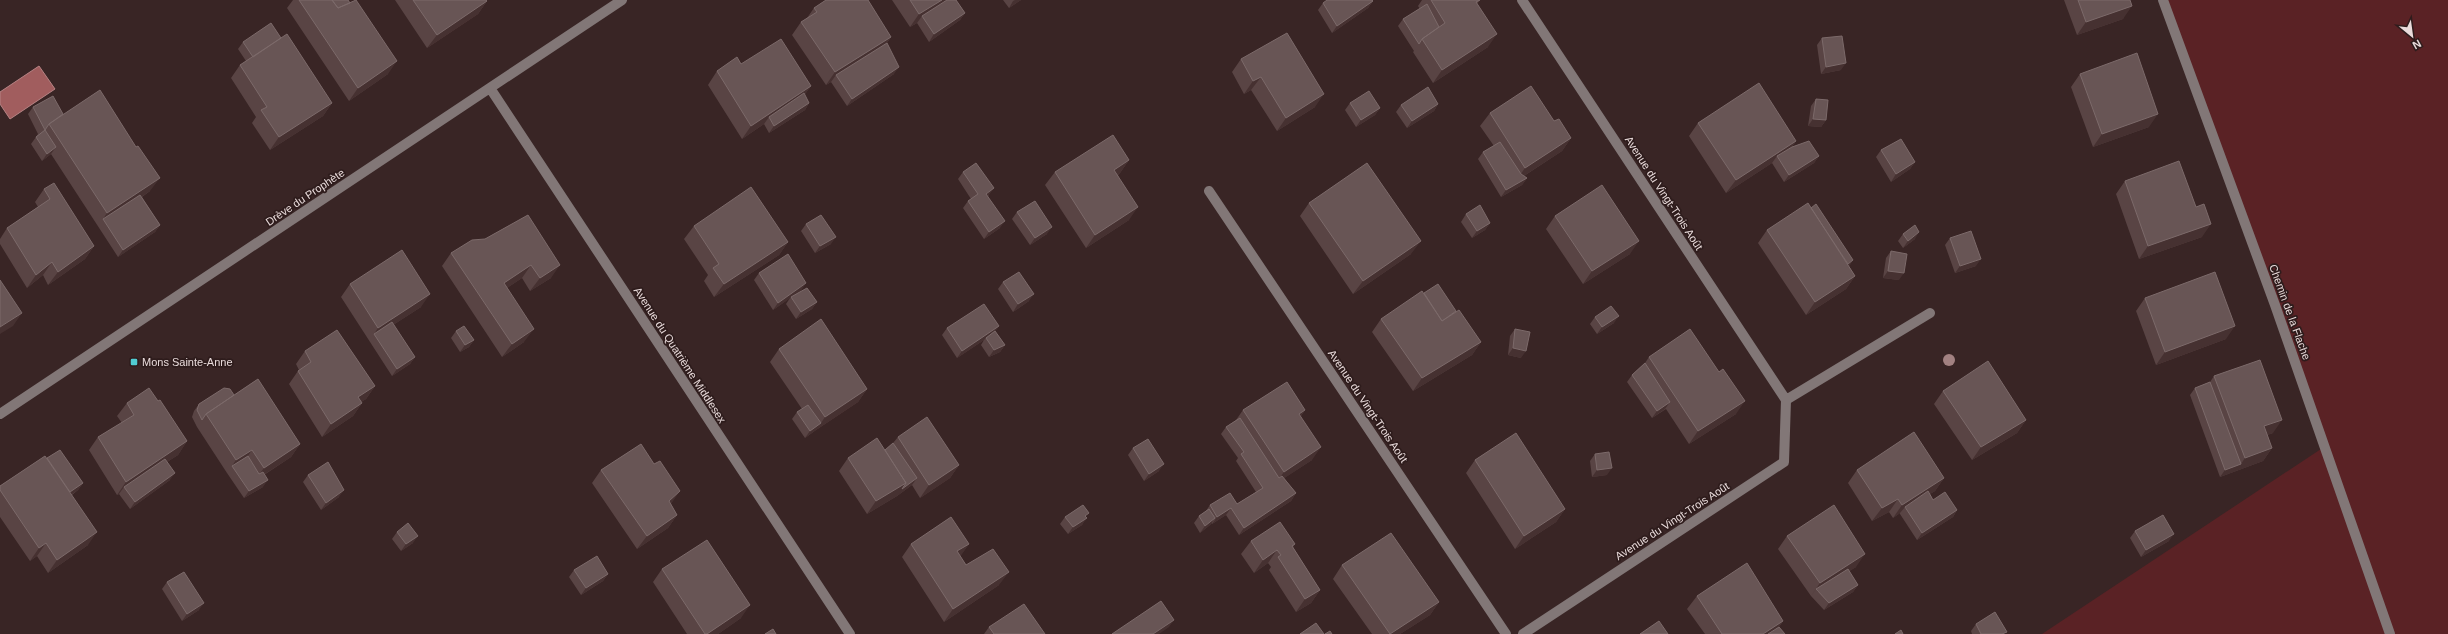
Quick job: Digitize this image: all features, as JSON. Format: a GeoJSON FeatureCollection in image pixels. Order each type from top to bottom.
{"type":"FeatureCollection","features":[{"type":"Feature","properties":{"kind":"street","name":"Drève du Prophète"},"geometry":{"type":"LineString","coordinates":[[0,414],[622,0]]}},
{"type":"Feature","properties":{"kind":"street","name":"Avenue du Vingt-Trois Août"},"geometry":{"type":"LineString","coordinates":[[1522,0],[1786,400],[1784,462],[1523,634]]}},
{"type":"Feature","properties":{"kind":"street","name":"Chemin de la Flache"},"geometry":{"type":"LineString","coordinates":[[2163,0],[2275,305],[2390,634]]}},
{"type":"Feature","properties":{"kind":"street","name":"Avenue du Quatrième Middlesex"},"geometry":{"type":"LineString","coordinates":[[490,88],[850,634]]}},
{"type":"Feature","properties":{"kind":"street","name":"Avenue du Vingt-Trois Août"},"geometry":{"type":"LineString","coordinates":[[1209,191],[1506,634]]}},
{"type":"Feature","properties":{"kind":"street"},"geometry":{"type":"LineString","coordinates":[[1786,400],[1930,313]]}},
{"type":"Feature","properties":{"kind":"shaded area"},"geometry":{"type":"Polygon","coordinates":[[[2163,0],[2448,0],[2448,634],[2042,634],[2324,447],[2163,0]]]}},
{"type":"Feature","properties":{"kind":"shaded area"},"geometry":{"type":"Polygon","coordinates":[[[39,66],[55,89],[10,119],[0,104],[0,92],[39,66]]]}},
{"type":"Feature","properties":{"kind":"building"},"geometry":{"type":"Polygon","coordinates":[[[299,0],[332,0],[338,8],[356,0],[397,61],[358,88],[299,0]]]}},
{"type":"Feature","properties":{"kind":"building"},"geometry":{"type":"Polygon","coordinates":[[[332,0],[348,0],[350,3],[338,8],[332,0]]]}},
{"type":"Feature","properties":{"kind":"building"},"geometry":{"type":"Polygon","coordinates":[[[413,0],[486,0],[487,1],[437,35],[413,0]]]}},
{"type":"Feature","properties":{"kind":"building"},"geometry":{"type":"Polygon","coordinates":[[[826,0],[868,0],[891,37],[835,72],[801,22],[817,12],[814,8],[826,0]]]}},
{"type":"Feature","properties":{"kind":"building"},"geometry":{"type":"Polygon","coordinates":[[[910,0],[942,0],[919,14],[910,0]]]}},
{"type":"Feature","properties":{"kind":"building"},"geometry":{"type":"Polygon","coordinates":[[[947,0],[956,0],[965,13],[934,34],[922,16],[947,0]]]}},
{"type":"Feature","properties":{"kind":"building"},"geometry":{"type":"Polygon","coordinates":[[[1327,0],[1373,1],[1337,26],[1323,3],[1327,0]]]}},
{"type":"Feature","properties":{"kind":"building"},"geometry":{"type":"Polygon","coordinates":[[[1431,0],[1480,0],[1476,2],[1497,34],[1442,70],[1422,39],[1445,23],[1431,0]]]}},
{"type":"Feature","properties":{"kind":"building"},"geometry":{"type":"Polygon","coordinates":[[[2078,0],[2130,0],[2132,6],[2086,22],[2078,0]]]}},
{"type":"Feature","properties":{"kind":"building"},"geometry":{"type":"Polygon","coordinates":[[[1427,4],[1439,27],[1422,39],[1419,44],[1403,19],[1427,4]]]}},
{"type":"Feature","properties":{"kind":"building"},"geometry":{"type":"Polygon","coordinates":[[[271,23],[281,38],[253,57],[243,42],[271,23]]]}},
{"type":"Feature","properties":{"kind":"building"},"geometry":{"type":"Polygon","coordinates":[[[1287,33],[1324,94],[1286,118],[1261,77],[1253,81],[1241,59],[1287,33]]]}},
{"type":"Feature","properties":{"kind":"building"},"geometry":{"type":"Polygon","coordinates":[[[287,34],[332,103],[279,137],[261,110],[267,107],[240,65],[287,34]]]}},
{"type":"Feature","properties":{"kind":"building"},"geometry":{"type":"Polygon","coordinates":[[[1842,36],[1846,63],[1826,67],[1822,38],[1842,36]]]}},
{"type":"Feature","properties":{"kind":"building"},"geometry":{"type":"Polygon","coordinates":[[[781,39],[811,86],[751,126],[717,71],[737,57],[741,64],[781,39]]]}},
{"type":"Feature","properties":{"kind":"building"},"geometry":{"type":"Polygon","coordinates":[[[887,43],[899,67],[852,99],[836,75],[887,43]]]}},
{"type":"Feature","properties":{"kind":"building"},"geometry":{"type":"Polygon","coordinates":[[[2137,53],[2158,114],[2102,134],[2080,74],[2137,53]]]}},
{"type":"Feature","properties":{"kind":"building"},"geometry":{"type":"Polygon","coordinates":[[[1759,83],[1796,141],[1736,180],[1698,123],[1759,83]]]}},
{"type":"Feature","properties":{"kind":"building"},"geometry":{"type":"Polygon","coordinates":[[[1531,86],[1554,121],[1559,119],[1571,138],[1525,168],[1490,113],[1531,86]]]}},
{"type":"Feature","properties":{"kind":"building"},"geometry":{"type":"Polygon","coordinates":[[[1428,87],[1438,104],[1412,121],[1401,105],[1428,87]]]}},
{"type":"Feature","properties":{"kind":"building"},"geometry":{"type":"Polygon","coordinates":[[[100,90],[136,147],[138,146],[160,178],[107,213],[49,124],[100,90]]]}},
{"type":"Feature","properties":{"kind":"building"},"geometry":{"type":"Polygon","coordinates":[[[1369,91],[1380,108],[1361,120],[1350,103],[1369,91]]]}},
{"type":"Feature","properties":{"kind":"building"},"geometry":{"type":"Polygon","coordinates":[[[804,93],[809,103],[774,126],[769,117],[804,93]]]}},
{"type":"Feature","properties":{"kind":"building"},"geometry":{"type":"Polygon","coordinates":[[[53,96],[63,114],[49,124],[45,130],[33,107],[53,96]]]}},
{"type":"Feature","properties":{"kind":"building"},"geometry":{"type":"Polygon","coordinates":[[[1816,99],[1828,100],[1826,120],[1813,119],[1816,99]]]}},
{"type":"Feature","properties":{"kind":"building"},"geometry":{"type":"Polygon","coordinates":[[[45,130],[56,147],[47,154],[36,137],[45,130]]]}},
{"type":"Feature","properties":{"kind":"building"},"geometry":{"type":"Polygon","coordinates":[[[1113,135],[1129,160],[1114,170],[1138,207],[1095,235],[1055,172],[1113,135]]]}},
{"type":"Feature","properties":{"kind":"building"},"geometry":{"type":"Polygon","coordinates":[[[1901,139],[1915,162],[1896,174],[1881,150],[1901,139]]]}},
{"type":"Feature","properties":{"kind":"building"},"geometry":{"type":"Polygon","coordinates":[[[1809,141],[1819,156],[1789,175],[1777,156],[1792,147],[1809,141]]]}},
{"type":"Feature","properties":{"kind":"building"},"geometry":{"type":"Polygon","coordinates":[[[1500,142],[1521,174],[1527,178],[1506,190],[1483,152],[1500,142]]]}},
{"type":"Feature","properties":{"kind":"building"},"geometry":{"type":"Polygon","coordinates":[[[2179,161],[2196,207],[2204,204],[2211,224],[2148,246],[2125,181],[2179,161]]]}},
{"type":"Feature","properties":{"kind":"building"},"geometry":{"type":"Polygon","coordinates":[[[976,163],[994,188],[986,194],[1005,221],[989,232],[968,201],[978,194],[963,172],[976,163]]]}},
{"type":"Feature","properties":{"kind":"building"},"geometry":{"type":"Polygon","coordinates":[[[1367,163],[1421,241],[1363,281],[1309,203],[1367,163]]]}},
{"type":"Feature","properties":{"kind":"building"},"geometry":{"type":"Polygon","coordinates":[[[54,183],[94,246],[58,272],[52,262],[36,275],[7,228],[50,199],[44,189],[54,183]]]}},
{"type":"Feature","properties":{"kind":"building"},"geometry":{"type":"Polygon","coordinates":[[[1602,185],[1639,241],[1592,271],[1555,216],[1602,185]]]}},
{"type":"Feature","properties":{"kind":"building"},"geometry":{"type":"Polygon","coordinates":[[[751,187],[788,242],[724,284],[713,268],[719,264],[694,226],[751,187]]]}},
{"type":"Feature","properties":{"kind":"building"},"geometry":{"type":"Polygon","coordinates":[[[140,195],[160,225],[123,250],[103,219],[140,195]]]}},
{"type":"Feature","properties":{"kind":"building"},"geometry":{"type":"Polygon","coordinates":[[[1035,201],[1052,227],[1035,238],[1017,212],[1035,201]]]}},
{"type":"Feature","properties":{"kind":"building"},"geometry":{"type":"Polygon","coordinates":[[[1808,203],[1855,276],[1815,302],[1767,230],[1808,203]]]}},
{"type":"Feature","properties":{"kind":"building"},"geometry":{"type":"Polygon","coordinates":[[[1816,204],[1853,260],[1848,264],[1811,208],[1816,204]]]}},
{"type":"Feature","properties":{"kind":"building"},"geometry":{"type":"Polygon","coordinates":[[[1480,205],[1490,223],[1477,231],[1466,214],[1480,205]]]}},
{"type":"Feature","properties":{"kind":"building"},"geometry":{"type":"Polygon","coordinates":[[[528,215],[560,265],[540,278],[531,265],[504,283],[534,329],[512,344],[451,253],[472,240],[485,239],[528,215]]]}},
{"type":"Feature","properties":{"kind":"building"},"geometry":{"type":"Polygon","coordinates":[[[821,215],[836,237],[820,246],[806,224],[821,215]]]}},
{"type":"Feature","properties":{"kind":"building"},"geometry":{"type":"Polygon","coordinates":[[[1915,225],[1919,232],[1908,241],[1903,234],[1915,225]]]}},
{"type":"Feature","properties":{"kind":"building"},"geometry":{"type":"Polygon","coordinates":[[[1971,231],[1981,259],[1960,266],[1950,238],[1971,231]]]}},
{"type":"Feature","properties":{"kind":"building"},"geometry":{"type":"Polygon","coordinates":[[[402,250],[430,294],[378,328],[350,284],[402,250]]]}},
{"type":"Feature","properties":{"kind":"building"},"geometry":{"type":"Polygon","coordinates":[[[1891,251],[1907,254],[1904,273],[1888,271],[1891,251]]]}},
{"type":"Feature","properties":{"kind":"building"},"geometry":{"type":"Polygon","coordinates":[[[788,254],[806,283],[778,303],[759,273],[788,254]]]}},
{"type":"Feature","properties":{"kind":"building"},"geometry":{"type":"Polygon","coordinates":[[[1019,272],[1034,294],[1018,304],[1003,282],[1019,272]]]}},
{"type":"Feature","properties":{"kind":"building"},"geometry":{"type":"Polygon","coordinates":[[[2215,272],[2235,326],[2165,352],[2145,298],[2215,272]]]}},
{"type":"Feature","properties":{"kind":"building"},"geometry":{"type":"Polygon","coordinates":[[[0,280],[22,313],[0,327],[0,280]]]}},
{"type":"Feature","properties":{"kind":"building"},"geometry":{"type":"Polygon","coordinates":[[[1438,284],[1456,311],[1442,321],[1424,293],[1438,284]]]}},
{"type":"Feature","properties":{"kind":"building"},"geometry":{"type":"Polygon","coordinates":[[[807,288],[817,302],[801,312],[791,297],[807,288]]]}},
{"type":"Feature","properties":{"kind":"building"},"geometry":{"type":"Polygon","coordinates":[[[1422,291],[1442,321],[1459,310],[1481,342],[1422,378],[1381,319],[1422,291]]]}},
{"type":"Feature","properties":{"kind":"building"},"geometry":{"type":"Polygon","coordinates":[[[984,304],[999,326],[962,351],[947,328],[984,304]]]}},
{"type":"Feature","properties":{"kind":"building"},"geometry":{"type":"Polygon","coordinates":[[[1611,306],[1619,316],[1602,327],[1595,317],[1611,306]]]}},
{"type":"Feature","properties":{"kind":"building"},"geometry":{"type":"Polygon","coordinates":[[[821,319],[867,389],[825,417],[779,349],[821,319]]]}},
{"type":"Feature","properties":{"kind":"building"},"geometry":{"type":"Polygon","coordinates":[[[392,322],[415,357],[397,369],[374,334],[392,322]]]}},
{"type":"Feature","properties":{"kind":"building"},"geometry":{"type":"Polygon","coordinates":[[[464,326],[474,340],[465,345],[456,331],[464,326]]]}},
{"type":"Feature","properties":{"kind":"building"},"geometry":{"type":"Polygon","coordinates":[[[1515,329],[1530,332],[1526,351],[1513,348],[1515,329]]]}},
{"type":"Feature","properties":{"kind":"building"},"geometry":{"type":"Polygon","coordinates":[[[1690,329],[1719,372],[1723,369],[1745,401],[1698,431],[1649,357],[1690,329]]]}},
{"type":"Feature","properties":{"kind":"building"},"geometry":{"type":"Polygon","coordinates":[[[337,330],[375,386],[358,397],[362,403],[331,424],[298,371],[311,362],[305,351],[337,330]]]}},
{"type":"Feature","properties":{"kind":"building"},"geometry":{"type":"Polygon","coordinates":[[[995,331],[1005,345],[994,350],[986,338],[995,331]]]}},
{"type":"Feature","properties":{"kind":"building"},"geometry":{"type":"Polygon","coordinates":[[[2260,360],[2282,420],[2264,426],[2272,448],[2245,458],[2214,376],[2260,360]]]}},
{"type":"Feature","properties":{"kind":"building"},"geometry":{"type":"Polygon","coordinates":[[[1988,361],[2026,420],[1981,447],[1943,391],[1988,361]]]}},
{"type":"Feature","properties":{"kind":"building"},"geometry":{"type":"Polygon","coordinates":[[[1645,363],[1670,402],[1657,411],[1632,375],[1645,363]]]}},
{"type":"Feature","properties":{"kind":"building"},"geometry":{"type":"Polygon","coordinates":[[[258,379],[300,444],[264,468],[252,450],[236,460],[206,414],[258,379]]]}},
{"type":"Feature","properties":{"kind":"building"},"geometry":{"type":"Polygon","coordinates":[[[1287,382],[1305,410],[1299,414],[1321,447],[1284,472],[1243,410],[1287,382]]]}},
{"type":"Feature","properties":{"kind":"building"},"geometry":{"type":"Polygon","coordinates":[[[2210,382],[2241,464],[2225,470],[2195,388],[2210,382]]]}},
{"type":"Feature","properties":{"kind":"building"},"geometry":{"type":"Polygon","coordinates":[[[149,388],[158,401],[160,400],[187,441],[126,482],[98,437],[134,415],[127,403],[149,388]]]}},
{"type":"Feature","properties":{"kind":"building"},"geometry":{"type":"Polygon","coordinates":[[[224,388],[230,389],[234,395],[206,414],[202,420],[197,410],[199,404],[224,388]]]}},
{"type":"Feature","properties":{"kind":"building"},"geometry":{"type":"Polygon","coordinates":[[[808,405],[821,423],[810,431],[797,412],[808,405]]]}},
{"type":"Feature","properties":{"kind":"building"},"geometry":{"type":"Polygon","coordinates":[[[927,417],[959,465],[929,485],[898,437],[927,417]]]}},
{"type":"Feature","properties":{"kind":"building"},"geometry":{"type":"Polygon","coordinates":[[[1240,418],[1279,478],[1282,476],[1296,493],[1244,528],[1231,508],[1217,517],[1210,505],[1230,493],[1237,504],[1263,488],[1241,454],[1244,452],[1226,427],[1240,418]]]}},
{"type":"Feature","properties":{"kind":"building"},"geometry":{"type":"Polygon","coordinates":[[[1914,432],[1944,478],[1902,505],[1898,499],[1882,508],[1857,470],[1914,432]]]}},
{"type":"Feature","properties":{"kind":"building"},"geometry":{"type":"Polygon","coordinates":[[[1516,433],[1565,509],[1524,536],[1475,460],[1516,433]]]}},
{"type":"Feature","properties":{"kind":"building"},"geometry":{"type":"Polygon","coordinates":[[[877,438],[906,483],[876,501],[848,458],[877,438]]]}},
{"type":"Feature","properties":{"kind":"building"},"geometry":{"type":"Polygon","coordinates":[[[1148,439],[1164,464],[1149,474],[1133,448],[1148,439]]]}},
{"type":"Feature","properties":{"kind":"building"},"geometry":{"type":"Polygon","coordinates":[[[893,443],[917,478],[902,489],[906,483],[885,450],[893,443]]]}},
{"type":"Feature","properties":{"kind":"building"},"geometry":{"type":"Polygon","coordinates":[[[641,444],[654,464],[660,461],[680,491],[669,501],[677,515],[647,536],[601,470],[641,444]]]}},
{"type":"Feature","properties":{"kind":"building"},"geometry":{"type":"Polygon","coordinates":[[[60,450],[83,483],[70,492],[47,458],[60,450]]]}},
{"type":"Feature","properties":{"kind":"building"},"geometry":{"type":"Polygon","coordinates":[[[1609,452],[1612,468],[1597,470],[1595,454],[1609,452]]]}},
{"type":"Feature","properties":{"kind":"building"},"geometry":{"type":"Polygon","coordinates":[[[45,456],[97,532],[57,560],[46,543],[39,548],[0,490],[0,486],[45,456]]]}},
{"type":"Feature","properties":{"kind":"building"},"geometry":{"type":"Polygon","coordinates":[[[248,456],[259,474],[263,472],[268,480],[249,491],[232,466],[248,456]]]}},
{"type":"Feature","properties":{"kind":"building"},"geometry":{"type":"Polygon","coordinates":[[[165,459],[175,473],[135,502],[124,487],[165,459]]]}},
{"type":"Feature","properties":{"kind":"building"},"geometry":{"type":"Polygon","coordinates":[[[328,462],[344,490],[326,503],[308,475],[328,462]]]}},
{"type":"Feature","properties":{"kind":"building"},"geometry":{"type":"Polygon","coordinates":[[[1928,491],[1933,500],[1945,492],[1957,510],[1922,533],[1905,507],[1928,491]]]}},
{"type":"Feature","properties":{"kind":"building"},"geometry":{"type":"Polygon","coordinates":[[[1083,505],[1089,513],[1085,516],[1087,518],[1073,527],[1065,517],[1083,505]]]}},
{"type":"Feature","properties":{"kind":"building"},"geometry":{"type":"Polygon","coordinates":[[[1834,505],[1865,554],[1820,583],[1787,536],[1834,505]]]}},
{"type":"Feature","properties":{"kind":"building"},"geometry":{"type":"Polygon","coordinates":[[[1209,509],[1215,518],[1205,526],[1199,516],[1209,509]]]}},
{"type":"Feature","properties":{"kind":"building"},"geometry":{"type":"Polygon","coordinates":[[[2163,515],[2174,534],[2146,550],[2135,531],[2163,515]]]}},
{"type":"Feature","properties":{"kind":"building"},"geometry":{"type":"Polygon","coordinates":[[[951,517],[969,544],[957,551],[966,565],[993,549],[1009,572],[953,609],[911,544],[951,517]]]}},
{"type":"Feature","properties":{"kind":"building"},"geometry":{"type":"Polygon","coordinates":[[[1280,522],[1295,544],[1292,546],[1320,590],[1305,599],[1278,557],[1281,555],[1277,550],[1263,560],[1251,541],[1280,522]]]}},
{"type":"Feature","properties":{"kind":"building"},"geometry":{"type":"Polygon","coordinates":[[[408,523],[418,536],[406,544],[397,532],[408,523]]]}},
{"type":"Feature","properties":{"kind":"building"},"geometry":{"type":"Polygon","coordinates":[[[1391,533],[1439,602],[1390,634],[1342,565],[1391,533]]]}},
{"type":"Feature","properties":{"kind":"building"},"geometry":{"type":"Polygon","coordinates":[[[707,540],[750,605],[705,634],[662,569],[707,540]]]}},
{"type":"Feature","properties":{"kind":"building"},"geometry":{"type":"Polygon","coordinates":[[[597,556],[608,574],[586,588],[574,570],[597,556]]]}},
{"type":"Feature","properties":{"kind":"building"},"geometry":{"type":"Polygon","coordinates":[[[1747,563],[1783,621],[1763,634],[1722,634],[1697,596],[1747,563]]]}},
{"type":"Feature","properties":{"kind":"building"},"geometry":{"type":"Polygon","coordinates":[[[1848,569],[1858,585],[1829,603],[1816,589],[1848,569]]]}},
{"type":"Feature","properties":{"kind":"building"},"geometry":{"type":"Polygon","coordinates":[[[184,572],[204,603],[187,614],[167,582],[184,572]]]}},
{"type":"Feature","properties":{"kind":"building"},"geometry":{"type":"Polygon","coordinates":[[[1161,601],[1174,620],[1153,634],[1112,634],[1161,601]]]}},
{"type":"Feature","properties":{"kind":"building"},"geometry":{"type":"Polygon","coordinates":[[[1024,604],[1045,634],[994,634],[989,627],[1024,604]]]}},
{"type":"Feature","properties":{"kind":"building"},"geometry":{"type":"Polygon","coordinates":[[[1995,612],[2007,632],[2002,634],[1981,634],[1976,624],[1995,612]]]}},
{"type":"Feature","properties":{"kind":"building"},"geometry":{"type":"Polygon","coordinates":[[[1659,621],[1668,634],[1640,634],[1659,621]]]}},
{"type":"Feature","properties":{"kind":"building"},"geometry":{"type":"Polygon","coordinates":[[[1316,623],[1324,634],[1300,634],[1316,623]]]}},
{"type":"Feature","properties":{"kind":"building"},"geometry":{"type":"Polygon","coordinates":[[[1779,627],[1785,634],[1768,634],[1779,627]]]}},
{"type":"Feature","properties":{"kind":"building"},"geometry":{"type":"Polygon","coordinates":[[[773,629],[776,634],[765,634],[773,629]]]}},
{"type":"Feature","properties":{"kind":"building"},"geometry":{"type":"Polygon","coordinates":[[[1901,630],[1903,634],[1895,634],[1901,630]]]}},
{"type":"Feature","properties":{"kind":"building"},"geometry":{"type":"Polygon","coordinates":[[[1330,631],[1332,634],[1325,634],[1330,631]]]}},
{"type":"Feature","properties":{"kind":"place","name":"Mons Sainte-Anne"},"geometry":{"type":"Point","coordinates":[134,362]}}]}
